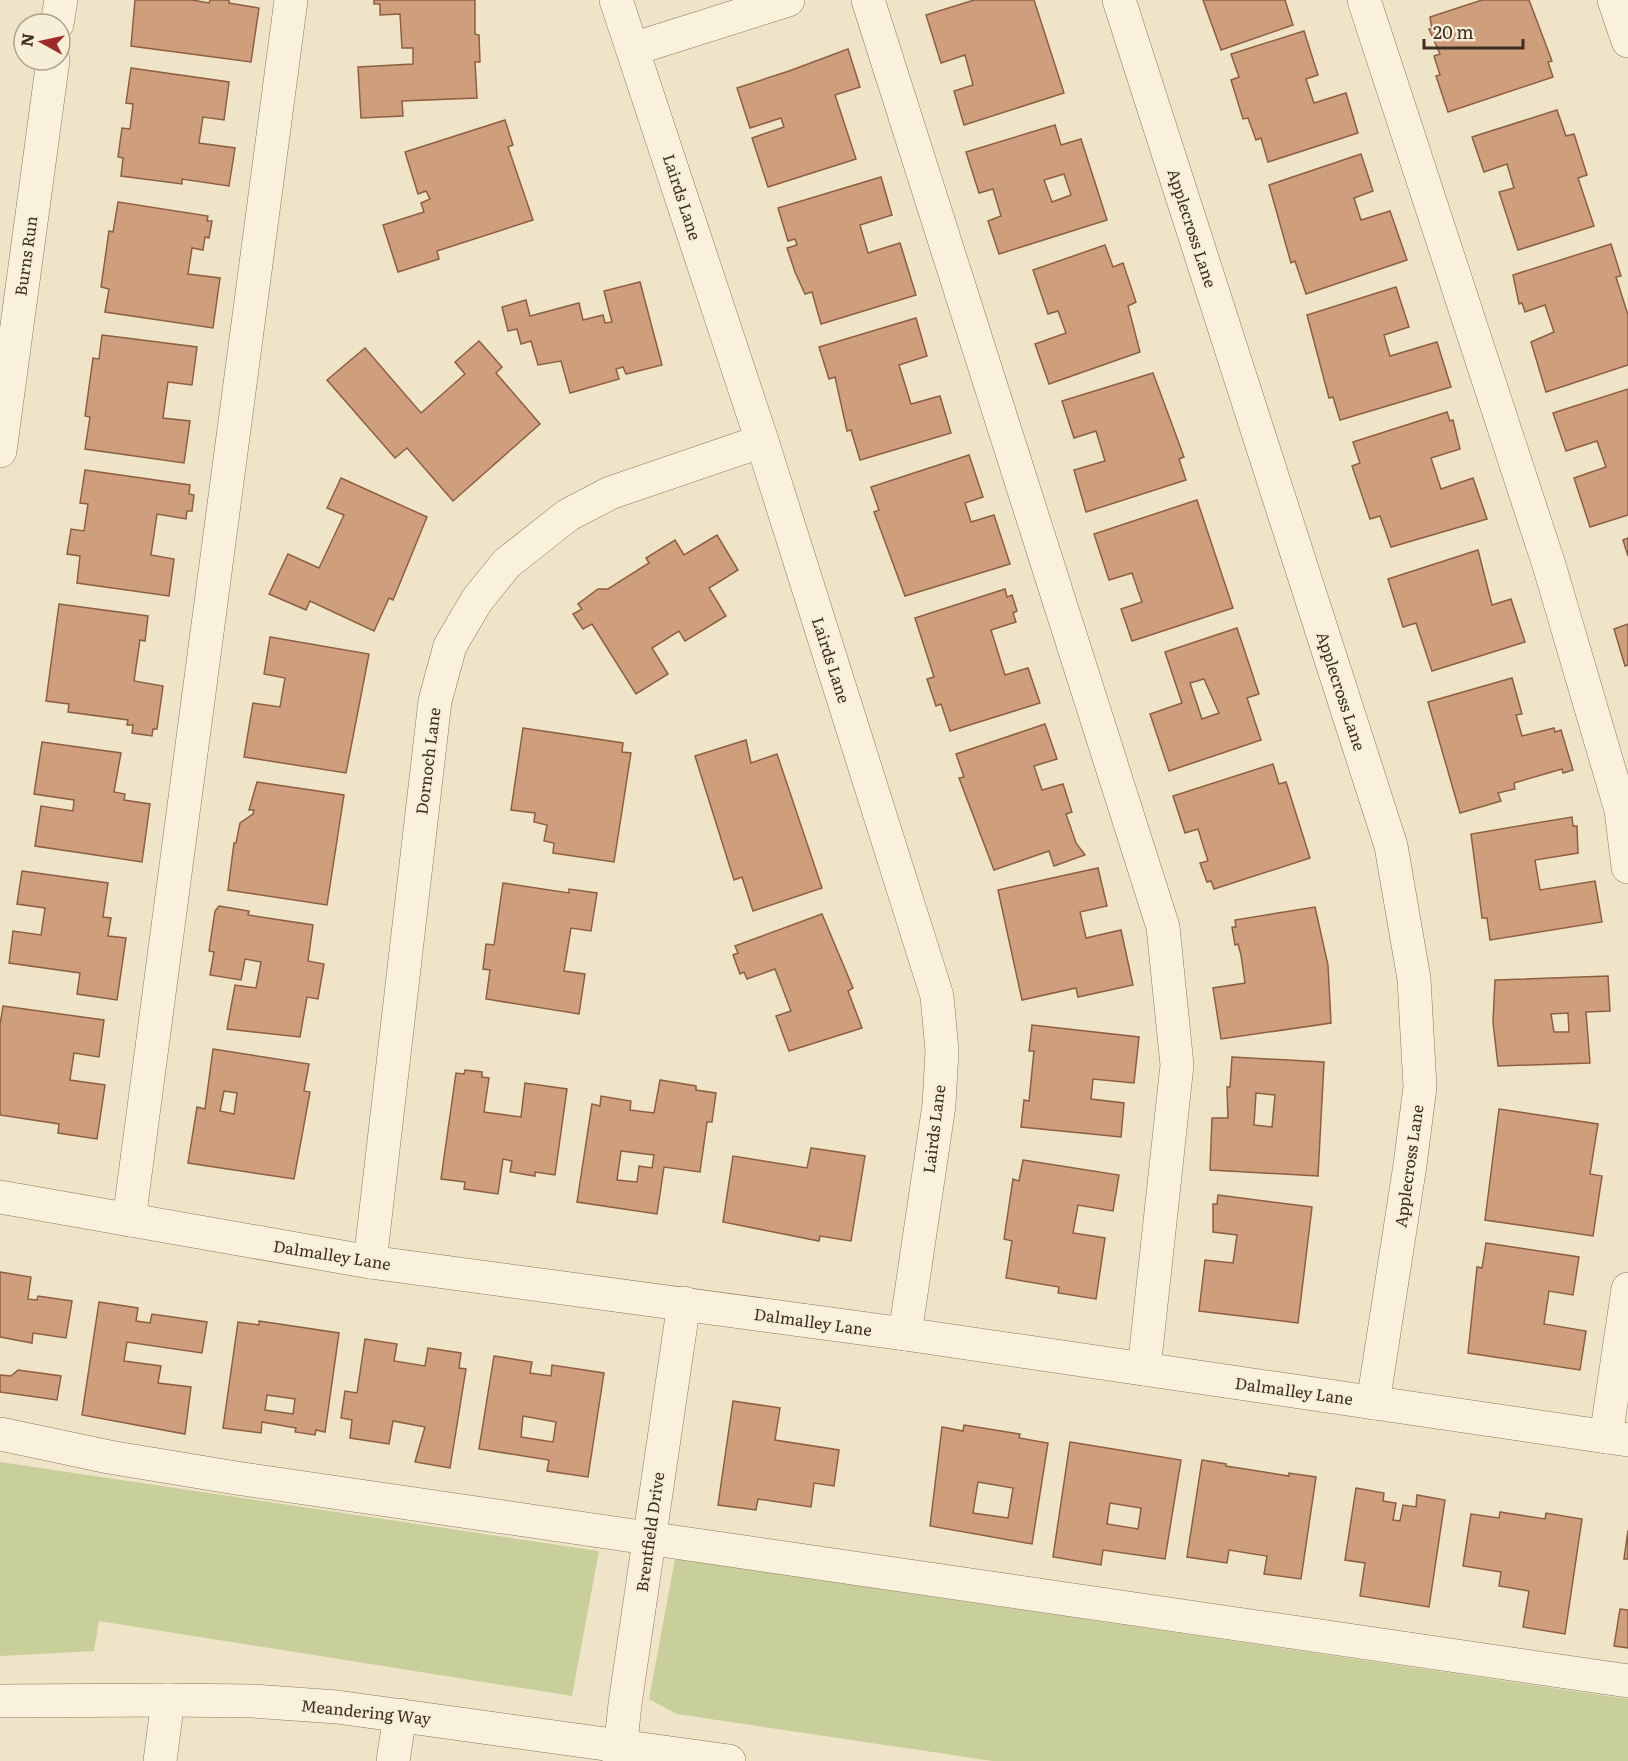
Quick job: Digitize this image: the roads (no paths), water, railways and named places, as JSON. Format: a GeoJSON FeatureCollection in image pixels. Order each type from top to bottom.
{"type":"FeatureCollection","features":[{"type":"Feature","properties":{"kind":"street"},"geometry":{"type":"LineString","coordinates":[[129,1220],[291,0]]}},
{"type":"Feature","properties":{"kind":"street","name":"Lairds Lane"},"geometry":{"type":"LineString","coordinates":[[615,0],[762,441],[937,996],[942,1051],[939,1105],[905,1334]]}},
{"type":"Feature","properties":{"kind":"street"},"geometry":{"type":"LineString","coordinates":[[633,49],[788,0]]}},
{"type":"Feature","properties":{"kind":"street"},"geometry":{"type":"LineString","coordinates":[[868,0],[1163,927],[1176,1065],[1144,1370]]}},
{"type":"Feature","properties":{"kind":"street","name":"Applecross Lane"},"geometry":{"type":"LineString","coordinates":[[1119,0],[1391,846],[1414,979],[1420,1087],[1374,1403]]}},
{"type":"Feature","properties":{"kind":"street"},"geometry":{"type":"LineString","coordinates":[[1364,0],[1549,565],[1621,810],[1628,867]]}},
{"type":"Feature","properties":{"kind":"street"},"geometry":{"type":"LineString","coordinates":[[1614,0],[1628,41]]}},
{"type":"Feature","properties":{"kind":"street","name":"Burns Run"},"geometry":{"type":"LineString","coordinates":[[0,451],[50,72]]}},
{"type":"Feature","properties":{"kind":"street","name":"Dornoch Lane"},"geometry":{"type":"LineString","coordinates":[[370,1262],[435,701],[450,646],[477,600],[507,563],[568,514],[610,493],[762,441]]}},
{"type":"Feature","properties":{"kind":"street","name":"Dalmalley Lane"},"geometry":{"type":"LineString","coordinates":[[0,1197],[370,1262],[905,1334],[1617,1439]]}},
{"type":"Feature","properties":{"kind":"street"},"geometry":{"type":"LineString","coordinates":[[1617,1439],[1628,1289]]}},
{"type":"Feature","properties":{"kind":"street","name":"Brentfield Drive"},"geometry":{"type":"LineString","coordinates":[[620,1753],[625,1704],[684,1303]]}},
{"type":"Feature","properties":{"kind":"street"},"geometry":{"type":"LineString","coordinates":[[0,1434],[109,1458],[224,1476],[1628,1681]]}},
{"type":"Feature","properties":{"kind":"street"},"geometry":{"type":"LineString","coordinates":[[160,1761],[168,1700]]}},
{"type":"Feature","properties":{"kind":"street","name":"Meandering Way"},"geometry":{"type":"LineString","coordinates":[[0,1701],[168,1700],[262,1702],[337,1707],[400,1715],[620,1753],[729,1761]]}},
{"type":"Feature","properties":{"kind":"street"},"geometry":{"type":"LineString","coordinates":[[393,1761],[400,1715]]}}]}
